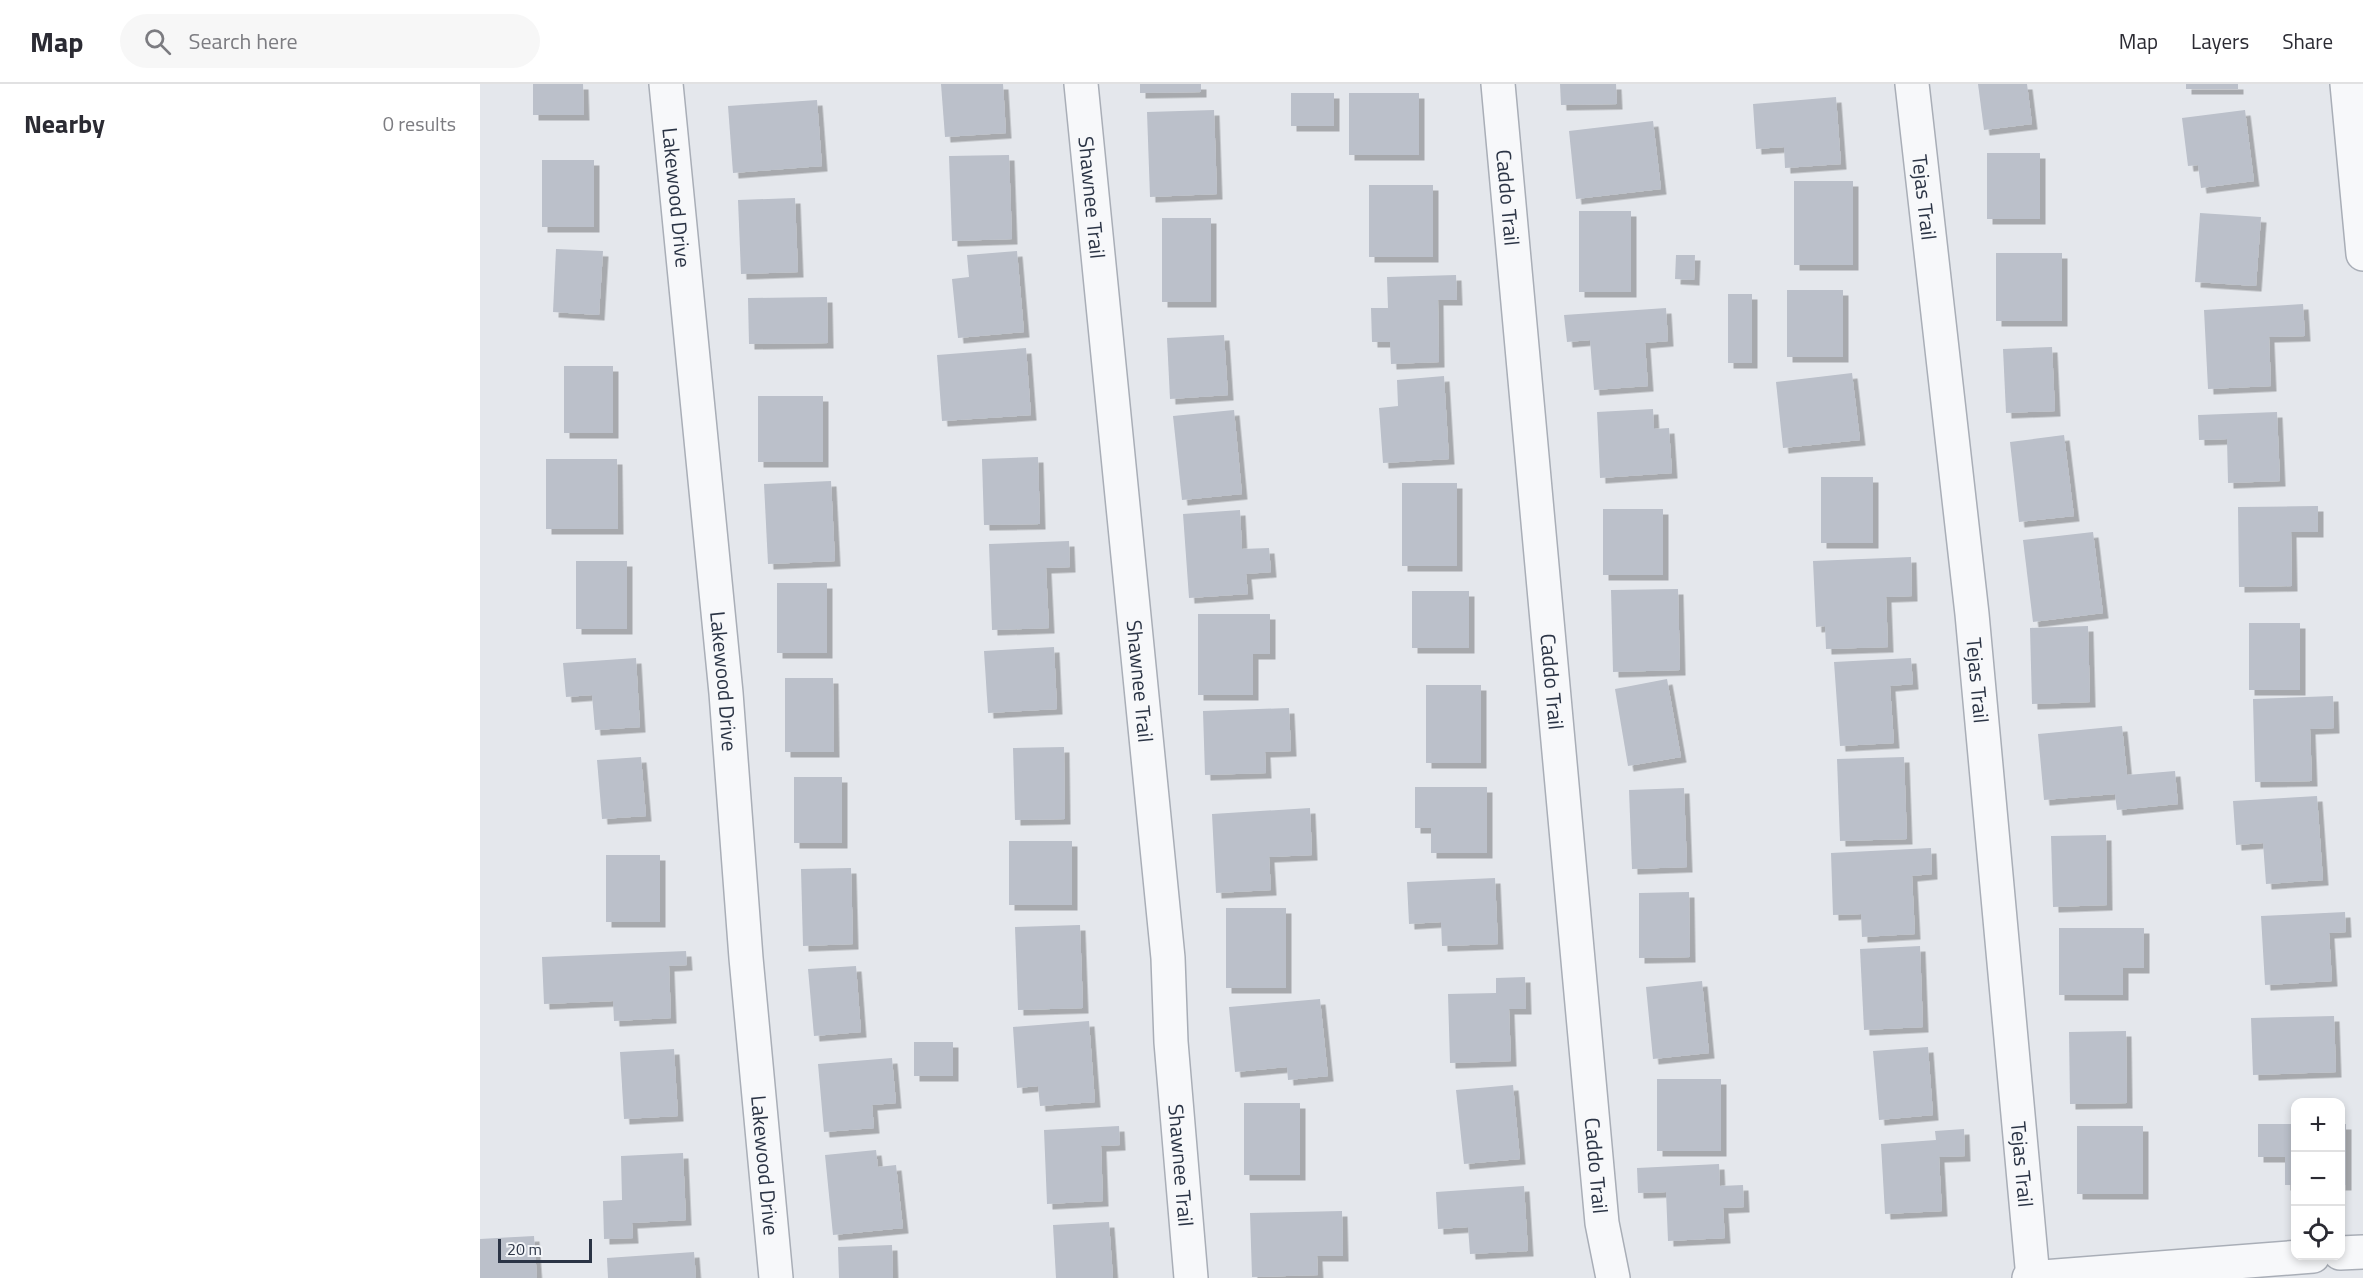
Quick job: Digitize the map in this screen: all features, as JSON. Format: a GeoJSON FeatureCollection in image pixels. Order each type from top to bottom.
{"type":"FeatureCollection","features":[{"type":"Feature","properties":{"kind":"street","name":"Lakewood Drive"},"geometry":{"type":"LineString","coordinates":[[666,84],[726,693],[746,958],[776,1278]]}},
{"type":"Feature","properties":{"kind":"street","name":"Shawnee Trail"},"geometry":{"type":"LineString","coordinates":[[1081,84],[1168,958],[1171,1042],[1191,1278]]}},
{"type":"Feature","properties":{"kind":"street","name":"Caddo Trail"},"geometry":{"type":"LineString","coordinates":[[1498,84],[1601,1212],[1613,1278]]}},
{"type":"Feature","properties":{"kind":"street","name":"Tejas Trail"},"geometry":{"type":"LineString","coordinates":[[1912,84],[1972,614],[2031,1278]]}},
{"type":"Feature","properties":{"kind":"street"},"geometry":{"type":"LineString","coordinates":[[2347,84],[2363,254]]}},
{"type":"Feature","properties":{"kind":"street"},"geometry":{"type":"LineString","coordinates":[[2345,1253],[2363,1251]]}},
{"type":"Feature","properties":{"kind":"street"},"geometry":{"type":"LineString","coordinates":[[2031,1278],[2291,1258]]}},
{"type":"Feature","properties":{"kind":"building"},"geometry":{"type":"Polygon","coordinates":[[[533,84],[583,84],[584,115],[533,115],[533,84]]]}},
{"type":"Feature","properties":{"kind":"building"},"geometry":{"type":"Polygon","coordinates":[[[941,84],[1003,84],[1006,133],[945,137],[941,84]]]}},
{"type":"Feature","properties":{"kind":"building"},"geometry":{"type":"Polygon","coordinates":[[[1140,84],[1201,84],[1201,92],[1140,93],[1140,84]]]}},
{"type":"Feature","properties":{"kind":"building"},"geometry":{"type":"Polygon","coordinates":[[[1560,84],[1616,84],[1617,104],[1561,105],[1560,84]]]}},
{"type":"Feature","properties":{"kind":"building"},"geometry":{"type":"Polygon","coordinates":[[[1978,84],[2027,84],[2032,124],[1984,130],[1978,84]]]}},
{"type":"Feature","properties":{"kind":"building"},"geometry":{"type":"Polygon","coordinates":[[[2186,84],[2238,84],[2238,89],[2186,89],[2186,84]]]}},
{"type":"Feature","properties":{"kind":"building"},"geometry":{"type":"Polygon","coordinates":[[[1291,93],[1334,93],[1334,126],[1291,126],[1291,93]]]}},
{"type":"Feature","properties":{"kind":"building"},"geometry":{"type":"Polygon","coordinates":[[[1349,93],[1419,93],[1419,155],[1349,155],[1349,93]]]}},
{"type":"Feature","properties":{"kind":"building"},"geometry":{"type":"Polygon","coordinates":[[[1836,97],[1841,164],[1785,168],[1784,147],[1756,149],[1753,104],[1836,97]]]}},
{"type":"Feature","properties":{"kind":"building"},"geometry":{"type":"Polygon","coordinates":[[[817,100],[822,166],[733,173],[728,106],[817,100]]]}},
{"type":"Feature","properties":{"kind":"building"},"geometry":{"type":"Polygon","coordinates":[[[1214,110],[1217,194],[1150,197],[1147,112],[1214,110]]]}},
{"type":"Feature","properties":{"kind":"building"},"geometry":{"type":"Polygon","coordinates":[[[2245,110],[2254,181],[2201,188],[2198,165],[2188,166],[2182,118],[2245,110]]]}},
{"type":"Feature","properties":{"kind":"building"},"geometry":{"type":"Polygon","coordinates":[[[1653,121],[1661,189],[1576,199],[1569,131],[1653,121]]]}},
{"type":"Feature","properties":{"kind":"building"},"geometry":{"type":"Polygon","coordinates":[[[1987,153],[2040,153],[2040,219],[1987,219],[1987,153]]]}},
{"type":"Feature","properties":{"kind":"building"},"geometry":{"type":"Polygon","coordinates":[[[1009,155],[1012,239],[952,241],[949,156],[1009,155]]]}},
{"type":"Feature","properties":{"kind":"building"},"geometry":{"type":"Polygon","coordinates":[[[542,160],[594,160],[594,227],[542,227],[542,160]]]}},
{"type":"Feature","properties":{"kind":"building"},"geometry":{"type":"Polygon","coordinates":[[[1794,181],[1853,181],[1853,265],[1794,265],[1794,181]]]}},
{"type":"Feature","properties":{"kind":"building"},"geometry":{"type":"Polygon","coordinates":[[[1369,185],[1433,185],[1433,257],[1369,257],[1369,185]]]}},
{"type":"Feature","properties":{"kind":"building"},"geometry":{"type":"Polygon","coordinates":[[[795,198],[798,272],[741,274],[738,200],[795,198]]]}},
{"type":"Feature","properties":{"kind":"building"},"geometry":{"type":"Polygon","coordinates":[[[1579,211],[1631,211],[1631,292],[1579,292],[1579,211]]]}},
{"type":"Feature","properties":{"kind":"building"},"geometry":{"type":"Polygon","coordinates":[[[2200,213],[2261,217],[2256,286],[2195,282],[2200,213]]]}},
{"type":"Feature","properties":{"kind":"building"},"geometry":{"type":"Polygon","coordinates":[[[1162,218],[1211,218],[1211,302],[1162,302],[1162,218]]]}},
{"type":"Feature","properties":{"kind":"building"},"geometry":{"type":"Polygon","coordinates":[[[556,249],[603,251],[599,315],[553,312],[556,249]]]}},
{"type":"Feature","properties":{"kind":"building"},"geometry":{"type":"Polygon","coordinates":[[[1017,251],[1024,332],[958,338],[952,279],[969,277],[967,255],[1017,251]]]}},
{"type":"Feature","properties":{"kind":"building"},"geometry":{"type":"Polygon","coordinates":[[[1996,253],[2062,253],[2062,321],[1996,321],[1996,253]]]}},
{"type":"Feature","properties":{"kind":"building"},"geometry":{"type":"Polygon","coordinates":[[[1676,255],[1695,255],[1694,280],[1675,279],[1676,255]]]}},
{"type":"Feature","properties":{"kind":"building"},"geometry":{"type":"Polygon","coordinates":[[[1456,275],[1457,300],[1438,300],[1439,362],[1391,364],[1390,342],[1372,342],[1371,308],[1388,308],[1387,277],[1456,275]]]}},
{"type":"Feature","properties":{"kind":"building"},"geometry":{"type":"Polygon","coordinates":[[[1787,290],[1843,290],[1843,357],[1787,357],[1787,290]]]}},
{"type":"Feature","properties":{"kind":"building"},"geometry":{"type":"Polygon","coordinates":[[[1728,294],[1752,294],[1752,363],[1728,363],[1728,294]]]}},
{"type":"Feature","properties":{"kind":"building"},"geometry":{"type":"Polygon","coordinates":[[[827,297],[828,343],[749,344],[748,298],[827,297]]]}},
{"type":"Feature","properties":{"kind":"building"},"geometry":{"type":"Polygon","coordinates":[[[2303,304],[2305,336],[2269,337],[2271,386],[2208,389],[2204,310],[2303,304]]]}},
{"type":"Feature","properties":{"kind":"building"},"geometry":{"type":"Polygon","coordinates":[[[1666,308],[1668,341],[1645,343],[1648,386],[1594,390],[1590,340],[1567,342],[1564,315],[1666,308]]]}},
{"type":"Feature","properties":{"kind":"building"},"geometry":{"type":"Polygon","coordinates":[[[1224,335],[1228,395],[1170,399],[1167,338],[1224,335]]]}},
{"type":"Feature","properties":{"kind":"building"},"geometry":{"type":"Polygon","coordinates":[[[2052,347],[2055,411],[2006,413],[2003,349],[2052,347]]]}},
{"type":"Feature","properties":{"kind":"building"},"geometry":{"type":"Polygon","coordinates":[[[1026,348],[1031,415],[942,421],[937,355],[1026,348]]]}},
{"type":"Feature","properties":{"kind":"building"},"geometry":{"type":"Polygon","coordinates":[[[564,366],[613,366],[613,433],[564,433],[564,366]]]}},
{"type":"Feature","properties":{"kind":"building"},"geometry":{"type":"Polygon","coordinates":[[[1852,373],[1860,440],[1783,448],[1776,382],[1852,373]]]}},
{"type":"Feature","properties":{"kind":"building"},"geometry":{"type":"Polygon","coordinates":[[[1444,376],[1449,459],[1383,463],[1379,408],[1398,406],[1397,380],[1444,376]]]}},
{"type":"Feature","properties":{"kind":"building"},"geometry":{"type":"Polygon","coordinates":[[[758,396],[823,396],[823,462],[758,462],[758,396]]]}},
{"type":"Feature","properties":{"kind":"building"},"geometry":{"type":"Polygon","coordinates":[[[1653,409],[1654,429],[1669,428],[1672,473],[1600,478],[1597,412],[1653,409]]]}},
{"type":"Feature","properties":{"kind":"building"},"geometry":{"type":"Polygon","coordinates":[[[1234,410],[1242,494],[1182,500],[1173,416],[1234,410]]]}},
{"type":"Feature","properties":{"kind":"building"},"geometry":{"type":"Polygon","coordinates":[[[2277,412],[2280,481],[2228,483],[2227,439],[2199,440],[2198,415],[2277,412]]]}},
{"type":"Feature","properties":{"kind":"building"},"geometry":{"type":"Polygon","coordinates":[[[2064,435],[2074,516],[2019,522],[2010,442],[2064,435]]]}},
{"type":"Feature","properties":{"kind":"building"},"geometry":{"type":"Polygon","coordinates":[[[1038,457],[1040,524],[984,525],[982,459],[1038,457]]]}},
{"type":"Feature","properties":{"kind":"building"},"geometry":{"type":"Polygon","coordinates":[[[546,459],[617,459],[618,529],[546,529],[546,459]]]}},
{"type":"Feature","properties":{"kind":"building"},"geometry":{"type":"Polygon","coordinates":[[[1821,477],[1873,477],[1873,543],[1821,543],[1821,477]]]}},
{"type":"Feature","properties":{"kind":"building"},"geometry":{"type":"Polygon","coordinates":[[[831,481],[835,561],[768,564],[764,484],[831,481]]]}},
{"type":"Feature","properties":{"kind":"building"},"geometry":{"type":"Polygon","coordinates":[[[1402,483],[1457,483],[1457,566],[1402,566],[1402,483]]]}},
{"type":"Feature","properties":{"kind":"building"},"geometry":{"type":"Polygon","coordinates":[[[2318,506],[2318,532],[2291,532],[2292,586],[2239,587],[2238,507],[2318,506]]]}},
{"type":"Feature","properties":{"kind":"building"},"geometry":{"type":"Polygon","coordinates":[[[1603,509],[1663,509],[1663,575],[1603,575],[1603,509]]]}},
{"type":"Feature","properties":{"kind":"building"},"geometry":{"type":"Polygon","coordinates":[[[1240,510],[1242,549],[1269,548],[1271,572],[1246,574],[1248,594],[1189,598],[1183,514],[1240,510]]]}},
{"type":"Feature","properties":{"kind":"building"},"geometry":{"type":"Polygon","coordinates":[[[2093,532],[2103,613],[2033,622],[2023,540],[2093,532]]]}},
{"type":"Feature","properties":{"kind":"building"},"geometry":{"type":"Polygon","coordinates":[[[1069,541],[1070,567],[1046,568],[1049,628],[992,630],[989,544],[1069,541]]]}},
{"type":"Feature","properties":{"kind":"building"},"geometry":{"type":"Polygon","coordinates":[[[1911,557],[1912,596],[1886,597],[1888,647],[1826,649],[1825,626],[1816,627],[1813,561],[1911,557]]]}},
{"type":"Feature","properties":{"kind":"building"},"geometry":{"type":"Polygon","coordinates":[[[576,561],[627,561],[627,629],[576,629],[576,561]]]}},
{"type":"Feature","properties":{"kind":"building"},"geometry":{"type":"Polygon","coordinates":[[[777,583],[827,583],[827,653],[777,653],[777,583]]]}},
{"type":"Feature","properties":{"kind":"building"},"geometry":{"type":"Polygon","coordinates":[[[1678,589],[1680,670],[1613,672],[1611,590],[1678,589]]]}},
{"type":"Feature","properties":{"kind":"building"},"geometry":{"type":"Polygon","coordinates":[[[1412,591],[1469,591],[1469,648],[1412,648],[1412,591]]]}},
{"type":"Feature","properties":{"kind":"building"},"geometry":{"type":"Polygon","coordinates":[[[1198,614],[1270,614],[1270,654],[1253,654],[1253,695],[1198,695],[1198,614]]]}},
{"type":"Feature","properties":{"kind":"building"},"geometry":{"type":"Polygon","coordinates":[[[2249,623],[2300,623],[2300,690],[2249,690],[2249,623]]]}},
{"type":"Feature","properties":{"kind":"building"},"geometry":{"type":"Polygon","coordinates":[[[2088,626],[2090,702],[2032,704],[2030,628],[2088,626]]]}},
{"type":"Feature","properties":{"kind":"building"},"geometry":{"type":"Polygon","coordinates":[[[1054,647],[1057,709],[988,713],[984,651],[1054,647]]]}},
{"type":"Feature","properties":{"kind":"building"},"geometry":{"type":"Polygon","coordinates":[[[636,658],[640,727],[595,730],[592,695],[566,697],[563,663],[636,658]]]}},
{"type":"Feature","properties":{"kind":"building"},"geometry":{"type":"Polygon","coordinates":[[[1911,658],[1913,684],[1890,686],[1894,743],[1840,746],[1834,662],[1911,658]]]}},
{"type":"Feature","properties":{"kind":"building"},"geometry":{"type":"Polygon","coordinates":[[[785,678],[833,678],[834,752],[785,752],[785,678]]]}},
{"type":"Feature","properties":{"kind":"building"},"geometry":{"type":"Polygon","coordinates":[[[1667,679],[1681,757],[1628,766],[1615,689],[1667,679]]]}},
{"type":"Feature","properties":{"kind":"building"},"geometry":{"type":"Polygon","coordinates":[[[1426,685],[1481,685],[1481,763],[1426,763],[1426,685]]]}},
{"type":"Feature","properties":{"kind":"building"},"geometry":{"type":"Polygon","coordinates":[[[2333,696],[2334,728],[2310,729],[2312,781],[2255,782],[2253,699],[2333,696]]]}},
{"type":"Feature","properties":{"kind":"building"},"geometry":{"type":"Polygon","coordinates":[[[1289,708],[1291,751],[1265,752],[1266,773],[1205,775],[1203,711],[1289,708]]]}},
{"type":"Feature","properties":{"kind":"building"},"geometry":{"type":"Polygon","coordinates":[[[2122,726],[2127,775],[2175,771],[2178,804],[2117,810],[2115,794],[2044,800],[2038,734],[2122,726]]]}},
{"type":"Feature","properties":{"kind":"building"},"geometry":{"type":"Polygon","coordinates":[[[1064,747],[1065,819],[1015,820],[1013,748],[1064,747]]]}},
{"type":"Feature","properties":{"kind":"building"},"geometry":{"type":"Polygon","coordinates":[[[641,757],[646,816],[602,819],[597,760],[641,757]]]}},
{"type":"Feature","properties":{"kind":"building"},"geometry":{"type":"Polygon","coordinates":[[[1904,757],[1907,839],[1840,841],[1837,759],[1904,757]]]}},
{"type":"Feature","properties":{"kind":"building"},"geometry":{"type":"Polygon","coordinates":[[[794,777],[842,777],[842,843],[794,843],[794,777]]]}},
{"type":"Feature","properties":{"kind":"building"},"geometry":{"type":"Polygon","coordinates":[[[1415,787],[1487,787],[1487,853],[1431,853],[1431,828],[1415,828],[1415,787]]]}},
{"type":"Feature","properties":{"kind":"building"},"geometry":{"type":"Polygon","coordinates":[[[1684,788],[1687,867],[1632,869],[1629,790],[1684,788]]]}},
{"type":"Feature","properties":{"kind":"building"},"geometry":{"type":"Polygon","coordinates":[[[2317,796],[2323,880],[2266,884],[2263,843],[2236,845],[2233,801],[2317,796]]]}},
{"type":"Feature","properties":{"kind":"building"},"geometry":{"type":"Polygon","coordinates":[[[1310,808],[1312,855],[1269,857],[1271,890],[1216,893],[1212,814],[1310,808]]]}},
{"type":"Feature","properties":{"kind":"building"},"geometry":{"type":"Polygon","coordinates":[[[2106,835],[2107,905],[2053,907],[2051,836],[2106,835]]]}},
{"type":"Feature","properties":{"kind":"building"},"geometry":{"type":"Polygon","coordinates":[[[1009,841],[1072,841],[1072,905],[1009,905],[1009,841]]]}},
{"type":"Feature","properties":{"kind":"building"},"geometry":{"type":"Polygon","coordinates":[[[1931,848],[1932,874],[1912,876],[1915,934],[1862,937],[1861,914],[1833,915],[1831,853],[1931,848]]]}},
{"type":"Feature","properties":{"kind":"building"},"geometry":{"type":"Polygon","coordinates":[[[606,855],[660,855],[660,922],[606,922],[606,855]]]}},
{"type":"Feature","properties":{"kind":"building"},"geometry":{"type":"Polygon","coordinates":[[[851,868],[853,944],[803,946],[801,869],[851,868]]]}},
{"type":"Feature","properties":{"kind":"building"},"geometry":{"type":"Polygon","coordinates":[[[1495,878],[1498,944],[1442,946],[1441,922],[1409,924],[1407,882],[1495,878]]]}},
{"type":"Feature","properties":{"kind":"building"},"geometry":{"type":"Polygon","coordinates":[[[1689,892],[1690,957],[1639,958],[1639,893],[1689,892]]]}},
{"type":"Feature","properties":{"kind":"building"},"geometry":{"type":"Polygon","coordinates":[[[1226,908],[1286,908],[1286,988],[1226,988],[1226,908]]]}},
{"type":"Feature","properties":{"kind":"building"},"geometry":{"type":"Polygon","coordinates":[[[2345,912],[2346,932],[2329,933],[2332,981],[2265,985],[2261,916],[2345,912]]]}},
{"type":"Feature","properties":{"kind":"building"},"geometry":{"type":"Polygon","coordinates":[[[1080,925],[1083,1008],[1018,1010],[1015,927],[1080,925]]]}},
{"type":"Feature","properties":{"kind":"building"},"geometry":{"type":"Polygon","coordinates":[[[2059,928],[2144,928],[2144,968],[2123,968],[2123,995],[2059,995],[2059,928]]]}},
{"type":"Feature","properties":{"kind":"building"},"geometry":{"type":"Polygon","coordinates":[[[1920,946],[1923,1027],[1864,1030],[1860,949],[1920,946]]]}},
{"type":"Feature","properties":{"kind":"building"},"geometry":{"type":"Polygon","coordinates":[[[686,951],[687,965],[669,966],[671,1018],[614,1021],[613,1001],[544,1004],[542,957],[686,951]]]}},
{"type":"Feature","properties":{"kind":"building"},"geometry":{"type":"Polygon","coordinates":[[[856,966],[861,1032],[814,1036],[808,969],[856,966]]]}},
{"type":"Feature","properties":{"kind":"building"},"geometry":{"type":"Polygon","coordinates":[[[1525,977],[1526,1009],[1509,1009],[1511,1061],[1450,1063],[1448,994],[1496,993],[1496,978],[1525,977]]]}},
{"type":"Feature","properties":{"kind":"building"},"geometry":{"type":"Polygon","coordinates":[[[1702,981],[1709,1053],[1653,1059],[1646,987],[1702,981]]]}},
{"type":"Feature","properties":{"kind":"building"},"geometry":{"type":"Polygon","coordinates":[[[1320,999],[1328,1076],[1288,1080],[1287,1067],[1235,1072],[1229,1007],[1320,999]]]}},
{"type":"Feature","properties":{"kind":"building"},"geometry":{"type":"Polygon","coordinates":[[[2334,1016],[2336,1072],[2253,1075],[2251,1018],[2334,1016]]]}},
{"type":"Feature","properties":{"kind":"building"},"geometry":{"type":"Polygon","coordinates":[[[1089,1021],[1095,1102],[1040,1106],[1038,1086],[1017,1088],[1013,1027],[1089,1021]]]}},
{"type":"Feature","properties":{"kind":"building"},"geometry":{"type":"Polygon","coordinates":[[[2126,1031],[2127,1103],[2070,1104],[2069,1032],[2126,1031]]]}},
{"type":"Feature","properties":{"kind":"building"},"geometry":{"type":"Polygon","coordinates":[[[914,1042],[953,1042],[953,1076],[914,1076],[914,1042]]]}},
{"type":"Feature","properties":{"kind":"building"},"geometry":{"type":"Polygon","coordinates":[[[1928,1047],[1933,1115],[1879,1120],[1873,1051],[1928,1047]]]}},
{"type":"Feature","properties":{"kind":"building"},"geometry":{"type":"Polygon","coordinates":[[[674,1049],[678,1116],[624,1119],[620,1052],[674,1049]]]}},
{"type":"Feature","properties":{"kind":"building"},"geometry":{"type":"Polygon","coordinates":[[[892,1058],[896,1103],[872,1105],[874,1128],[824,1132],[818,1064],[892,1058]]]}},
{"type":"Feature","properties":{"kind":"building"},"geometry":{"type":"Polygon","coordinates":[[[1657,1079],[1721,1079],[1721,1151],[1657,1151],[1657,1079]]]}},
{"type":"Feature","properties":{"kind":"building"},"geometry":{"type":"Polygon","coordinates":[[[1513,1085],[1520,1159],[1464,1164],[1456,1090],[1513,1085]]]}},
{"type":"Feature","properties":{"kind":"building"},"geometry":{"type":"Polygon","coordinates":[[[1244,1103],[1300,1103],[1300,1175],[1244,1175],[1244,1103]]]}},
{"type":"Feature","properties":{"kind":"building"},"geometry":{"type":"Polygon","coordinates":[[[2258,1124],[2291,1124],[2291,1185],[2285,1185],[2285,1157],[2258,1157],[2258,1124]]]}},
{"type":"Feature","properties":{"kind":"building"},"geometry":{"type":"Polygon","coordinates":[[[2345,1124],[2346,1124],[2345,1185],[2345,1124]]]}},
{"type":"Feature","properties":{"kind":"building"},"geometry":{"type":"Polygon","coordinates":[[[1119,1126],[1120,1145],[1101,1146],[1103,1201],[1047,1204],[1044,1130],[1119,1126]]]}},
{"type":"Feature","properties":{"kind":"building"},"geometry":{"type":"Polygon","coordinates":[[[2077,1126],[2143,1126],[2143,1194],[2077,1194],[2077,1126]]]}},
{"type":"Feature","properties":{"kind":"building"},"geometry":{"type":"Polygon","coordinates":[[[1964,1129],[1965,1156],[1939,1157],[1942,1211],[1885,1214],[1881,1144],[1936,1140],[1935,1131],[1964,1129]]]}},
{"type":"Feature","properties":{"kind":"building"},"geometry":{"type":"Polygon","coordinates":[[[876,1150],[878,1167],[896,1165],[903,1228],[833,1235],[825,1155],[876,1150]]]}},
{"type":"Feature","properties":{"kind":"building"},"geometry":{"type":"Polygon","coordinates":[[[683,1153],[686,1220],[632,1223],[633,1238],[604,1239],[603,1201],[622,1200],[621,1156],[683,1153]]]}},
{"type":"Feature","properties":{"kind":"building"},"geometry":{"type":"Polygon","coordinates":[[[1719,1164],[1720,1186],[1743,1185],[1744,1207],[1723,1208],[1725,1238],[1668,1241],[1666,1192],[1638,1193],[1637,1168],[1719,1164]]]}},
{"type":"Feature","properties":{"kind":"building"},"geometry":{"type":"Polygon","coordinates":[[[1524,1186],[1528,1251],[1470,1254],[1468,1227],[1438,1229],[1436,1192],[1524,1186]]]}},
{"type":"Feature","properties":{"kind":"building"},"geometry":{"type":"Polygon","coordinates":[[[1342,1211],[1343,1256],[1317,1256],[1318,1275],[1252,1277],[1250,1213],[1342,1211]]]}},
{"type":"Feature","properties":{"kind":"building"},"geometry":{"type":"Polygon","coordinates":[[[1109,1222],[1113,1278],[1056,1278],[1053,1225],[1109,1222]]]}},
{"type":"Feature","properties":{"kind":"building"},"geometry":{"type":"Polygon","coordinates":[[[534,1236],[537,1278],[480,1278],[480,1239],[534,1236]]]}},
{"type":"Feature","properties":{"kind":"building"},"geometry":{"type":"Polygon","coordinates":[[[892,1245],[893,1278],[839,1278],[838,1247],[892,1245]]]}},
{"type":"Feature","properties":{"kind":"building"},"geometry":{"type":"Polygon","coordinates":[[[694,1252],[696,1278],[608,1278],[607,1258],[694,1252]]]}}]}
